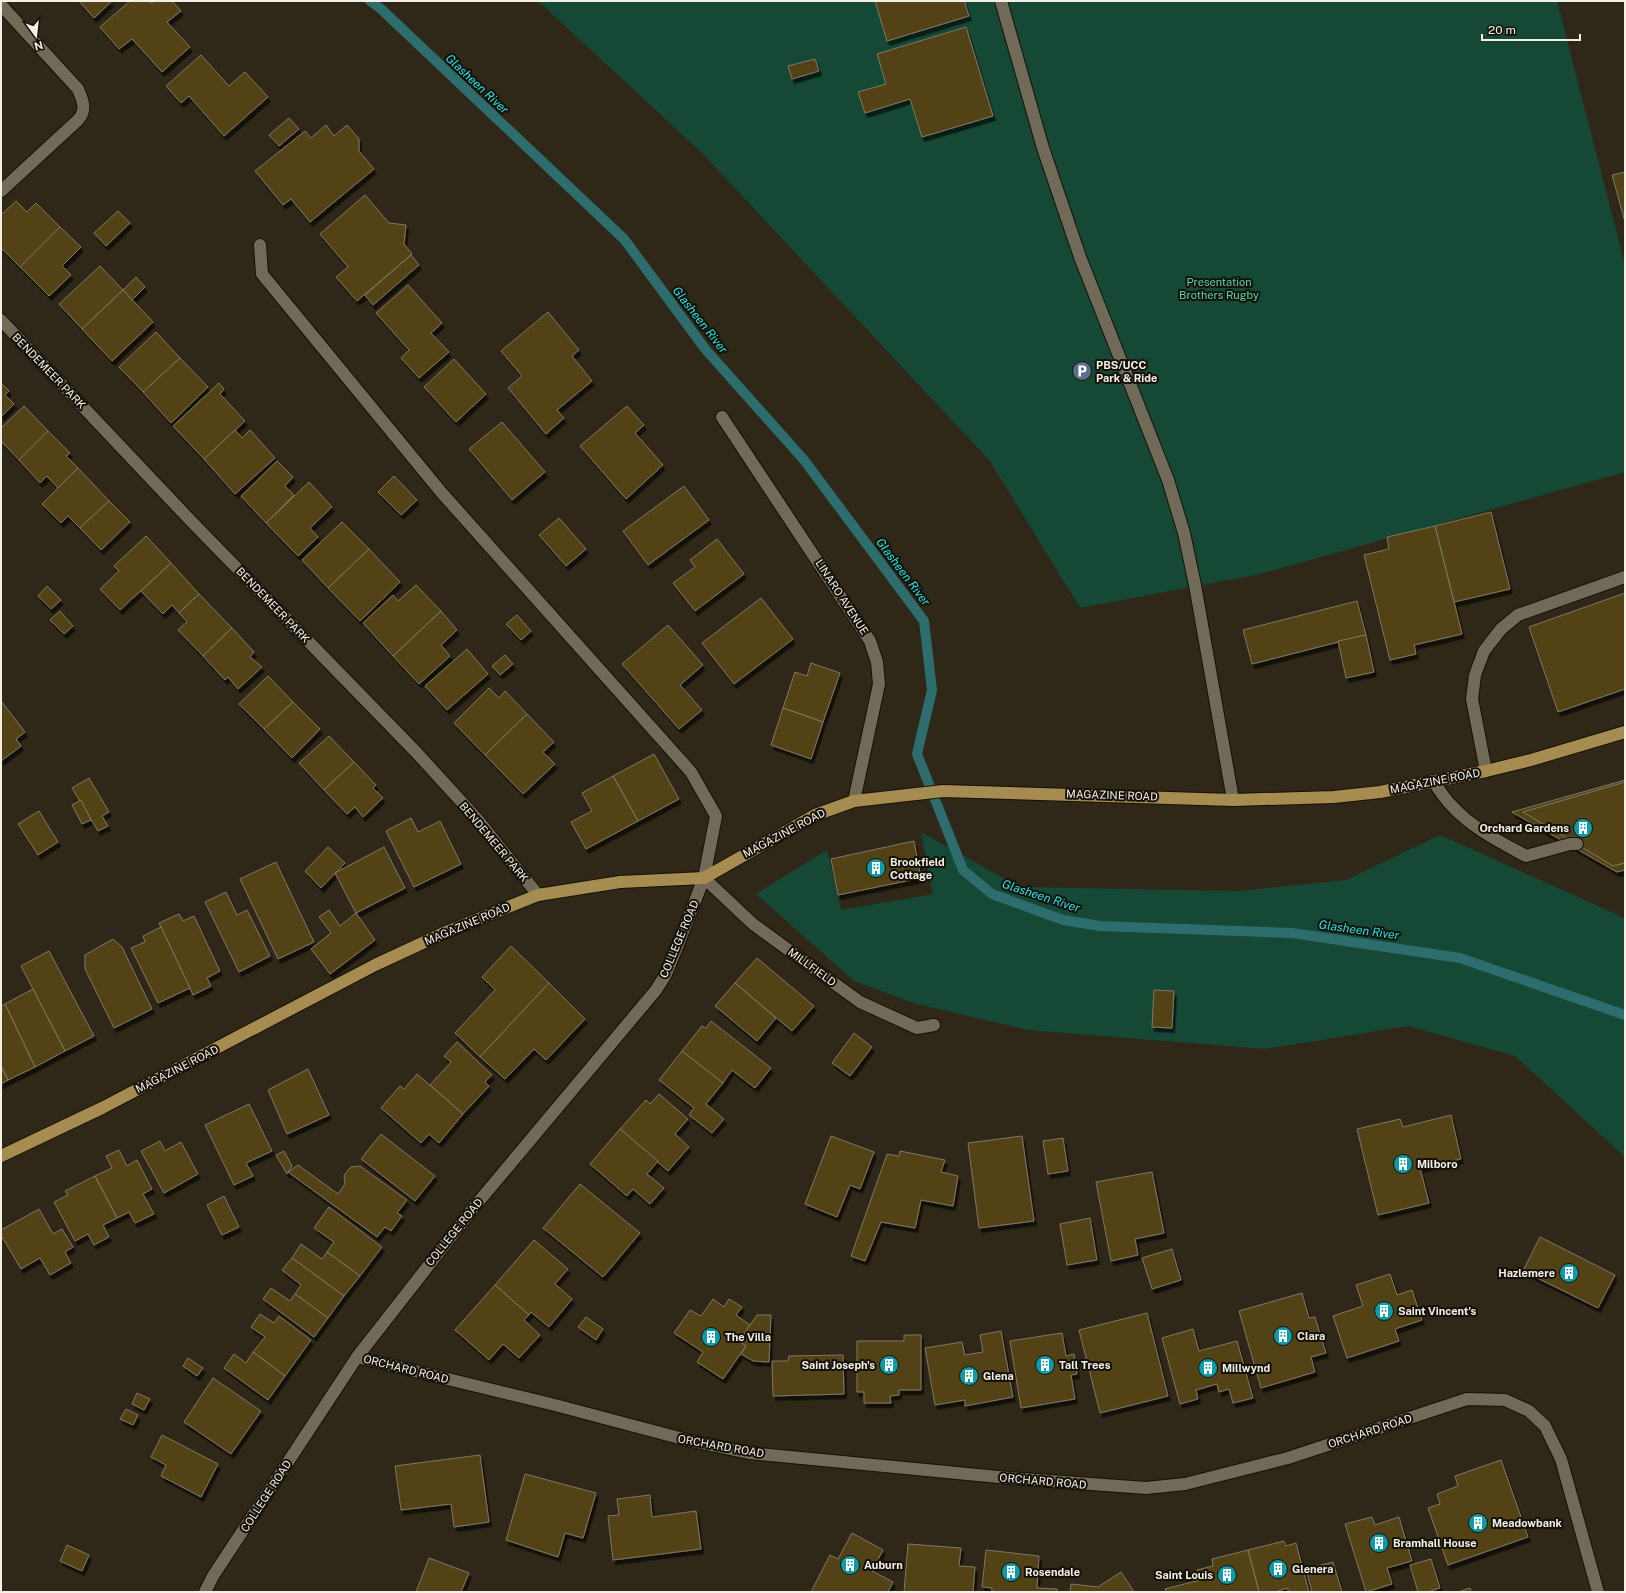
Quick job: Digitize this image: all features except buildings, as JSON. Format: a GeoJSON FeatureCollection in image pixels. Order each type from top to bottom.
{"type":"FeatureCollection","features":[{"type":"Feature","properties":{"kind":"main road","name":"MAGAZINE ROAD"},"geometry":{"type":"LineString","coordinates":[[1,1156],[102,1108],[375,965],[446,932],[538,895],[620,882],[704,878],[815,815],[854,801],[944,791],[1233,800],[1334,797],[1380,792],[1486,770],[1546,756],[1625,732]]}},
{"type":"Feature","properties":{"kind":"street"},"geometry":{"type":"LineString","coordinates":[[1001,1],[1043,148],[1080,257],[1168,480],[1184,533],[1195,585],[1233,800]]}},
{"type":"Feature","properties":{"kind":"street"},"geometry":{"type":"LineString","coordinates":[[1,5],[78,90],[84,106],[84,114],[1,191]]}},
{"type":"Feature","properties":{"kind":"street","name":"COLLEGE ROAD"},"geometry":{"type":"LineString","coordinates":[[205,1592],[357,1357],[475,1206],[656,990],[666,974],[704,878],[716,816],[691,772],[441,492],[262,274],[260,245]]}},
{"type":"Feature","properties":{"kind":"street","name":"BENDEMEER PARK"},"geometry":{"type":"LineString","coordinates":[[1,320],[190,520],[416,752],[478,820],[538,895]]}},
{"type":"Feature","properties":{"kind":"street","name":"LINARO AVENUE"},"geometry":{"type":"LineString","coordinates":[[722,417],[870,641],[877,662],[879,684],[854,801]]}},
{"type":"Feature","properties":{"kind":"street"},"geometry":{"type":"LineString","coordinates":[[1486,770],[1472,699],[1475,675],[1484,651],[1501,629],[1518,615],[1625,577]]}},
{"type":"Feature","properties":{"kind":"street"},"geometry":{"type":"LineString","coordinates":[[1433,781],[1458,812],[1488,836],[1526,856],[1570,844],[1578,844]]}},
{"type":"Feature","properties":{"kind":"street","name":"MILLFIELD"},"geometry":{"type":"LineString","coordinates":[[704,878],[753,924],[860,1002],[917,1028],[934,1025]]}},
{"type":"Feature","properties":{"kind":"street","name":"ORCHARD ROAD"},"geometry":{"type":"LineString","coordinates":[[357,1357],[555,1405],[687,1440],[749,1452],[1009,1478],[1146,1488],[1170,1486],[1204,1480],[1288,1458],[1467,1399],[1505,1400],[1530,1411],[1545,1426],[1554,1442],[1561,1459],[1598,1592]]}},
{"type":"Feature","properties":{"kind":"green space","name":"Presentation Brothers Rugby"},"geometry":{"type":"Polygon","coordinates":[[[538,1],[1557,1],[1625,265],[1625,472],[1260,574],[1080,608],[990,461],[702,153],[538,1]]]}},
{"type":"Feature","properties":{"kind":"green space"},"geometry":{"type":"Polygon","coordinates":[[[921,832],[1019,887],[1239,891],[1346,880],[1440,835],[1616,914],[1625,919],[1625,1157],[1515,1056],[1408,1026],[1265,1049],[1028,1030],[917,1004],[854,981],[756,894],[827,850],[841,910],[933,894],[921,832]]]}},
{"type":"Feature","properties":{"kind":"waterway","name":"Glasheen River"},"geometry":{"type":"LineString","coordinates":[[370,1],[380,8],[624,239],[706,350],[804,460],[924,621],[932,690],[917,754],[963,870],[992,894],[1063,920],[1100,926],[1292,933],[1460,958],[1625,1015]]}},
{"type":"Feature","properties":{"kind":"place","name":"PBS/UCC Park & Ride"},"geometry":{"type":"Point","coordinates":[1082,371]}},
{"type":"Feature","properties":{"kind":"place","name":"Orchard Gardens"},"geometry":{"type":"Point","coordinates":[1583,828]}},
{"type":"Feature","properties":{"kind":"place","name":"Brookfield Cottage"},"geometry":{"type":"Point","coordinates":[876,868]}},
{"type":"Feature","properties":{"kind":"place","name":"Milboro"},"geometry":{"type":"Point","coordinates":[1403,1164]}},
{"type":"Feature","properties":{"kind":"place","name":"Hazlemere"},"geometry":{"type":"Point","coordinates":[1569,1273]}},
{"type":"Feature","properties":{"kind":"place","name":"Saint Vincent's"},"geometry":{"type":"Point","coordinates":[1384,1311]}},
{"type":"Feature","properties":{"kind":"place","name":"Clara"},"geometry":{"type":"Point","coordinates":[1283,1336]}},
{"type":"Feature","properties":{"kind":"place","name":"The Villa"},"geometry":{"type":"Point","coordinates":[711,1337]}},
{"type":"Feature","properties":{"kind":"place","name":"Saint Joseph's"},"geometry":{"type":"Point","coordinates":[889,1365]}},
{"type":"Feature","properties":{"kind":"place","name":"Tall Trees"},"geometry":{"type":"Point","coordinates":[1045,1365]}},
{"type":"Feature","properties":{"kind":"place","name":"Millwynd"},"geometry":{"type":"Point","coordinates":[1208,1368]}},
{"type":"Feature","properties":{"kind":"place","name":"Glena"},"geometry":{"type":"Point","coordinates":[969,1376]}},
{"type":"Feature","properties":{"kind":"place","name":"Meadowbank"},"geometry":{"type":"Point","coordinates":[1478,1523]}},
{"type":"Feature","properties":{"kind":"place","name":"Bramhall House"},"geometry":{"type":"Point","coordinates":[1379,1543]}},
{"type":"Feature","properties":{"kind":"place","name":"Auburn"},"geometry":{"type":"Point","coordinates":[850,1565]}},
{"type":"Feature","properties":{"kind":"place","name":"Glenera"},"geometry":{"type":"Point","coordinates":[1278,1569]}},
{"type":"Feature","properties":{"kind":"place","name":"Rosendale"},"geometry":{"type":"Point","coordinates":[1011,1572]}},
{"type":"Feature","properties":{"kind":"place","name":"Saint Louis"},"geometry":{"type":"Point","coordinates":[1227,1575]}}]}
